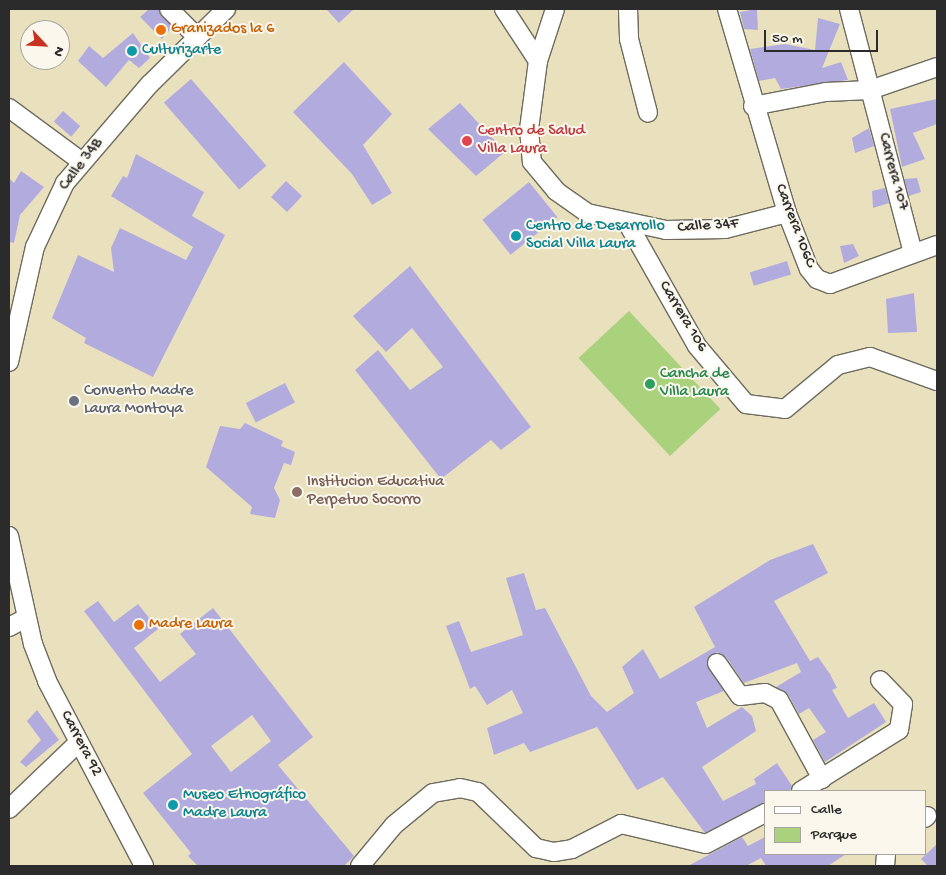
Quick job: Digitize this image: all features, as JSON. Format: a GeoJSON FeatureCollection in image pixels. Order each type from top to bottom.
{"type":"FeatureCollection","features":[{"type":"Feature","properties":{"kind":"street"},"geometry":{"type":"LineString","coordinates":[[169,9],[197,37]]}},
{"type":"Feature","properties":{"kind":"street","name":"Calle 34B"},"geometry":{"type":"LineString","coordinates":[[9,362],[16,298],[50,211],[81,161],[197,37],[226,9]]}},
{"type":"Feature","properties":{"kind":"street"},"geometry":{"type":"LineString","coordinates":[[504,9],[538,60]]}},
{"type":"Feature","properties":{"kind":"street","name":"Calle 34F"},"geometry":{"type":"LineString","coordinates":[[555,9],[538,60],[529,129],[532,162],[556,191],[587,213],[628,224],[692,232],[725,230],[787,213]]}},
{"type":"Feature","properties":{"kind":"street"},"geometry":{"type":"LineString","coordinates":[[628,9],[628,39],[648,113]]}},
{"type":"Feature","properties":{"kind":"street","name":"Carrera 106C"},"geometry":{"type":"LineString","coordinates":[[727,9],[753,106],[787,213],[809,269],[830,284],[937,245]]}},
{"type":"Feature","properties":{"kind":"street","name":"Carrera 107"},"geometry":{"type":"LineString","coordinates":[[849,9],[913,253]]}},
{"type":"Feature","properties":{"kind":"street"},"geometry":{"type":"LineString","coordinates":[[753,106],[826,92],[870,90],[937,67]]}},
{"type":"Feature","properties":{"kind":"street"},"geometry":{"type":"LineString","coordinates":[[9,108],[81,161]]}},
{"type":"Feature","properties":{"kind":"street","name":"Carrera 106"},"geometry":{"type":"LineString","coordinates":[[628,224],[697,346],[746,404],[785,409],[838,365],[870,356],[937,381]]}},
{"type":"Feature","properties":{"kind":"street"},"geometry":{"type":"LineString","coordinates":[[9,536],[26,618],[9,626]]}},
{"type":"Feature","properties":{"kind":"street","name":"Carrera 92"},"geometry":{"type":"LineString","coordinates":[[26,618],[47,681],[144,866]]}},
{"type":"Feature","properties":{"kind":"street"},"geometry":{"type":"LineString","coordinates":[[717,663],[740,696],[765,693],[779,700],[822,779]]}},
{"type":"Feature","properties":{"kind":"street"},"geometry":{"type":"LineString","coordinates":[[803,790],[899,730],[903,704],[880,680]]}},
{"type":"Feature","properties":{"kind":"street"},"geometry":{"type":"LineString","coordinates":[[9,808],[78,743]]}},
{"type":"Feature","properties":{"kind":"street"},"geometry":{"type":"LineString","coordinates":[[360,866],[394,825],[433,792],[460,788],[478,792],[536,848],[554,852],[572,849],[621,824],[706,844],[764,814]]}},
{"type":"Feature","properties":{"kind":"green space","name":"Cancha de Villa Laura"},"geometry":{"type":"Polygon","coordinates":[[[629,311],[720,409],[670,456],[579,358],[629,311]]]}},
{"type":"Feature","properties":{"kind":"building","name":"Granizados la 6"},"geometry":{"type":"Polygon","coordinates":[[[149,9],[159,9],[172,27],[162,39],[140,17],[149,9]]]}},
{"type":"Feature","properties":{"kind":"building"},"geometry":{"type":"Polygon","coordinates":[[[326,9],[354,9],[339,23],[326,9]]]}},
{"type":"Feature","properties":{"kind":"building"},"geometry":{"type":"Polygon","coordinates":[[[757,9],[758,30],[744,29],[740,12],[757,9]]]}},
{"type":"Feature","properties":{"kind":"building"},"geometry":{"type":"Polygon","coordinates":[[[818,18],[840,24],[822,68],[841,62],[848,80],[781,89],[775,78],[759,81],[750,49],[785,44],[815,50],[818,18]]]}},
{"type":"Feature","properties":{"kind":"building"},"geometry":{"type":"Polygon","coordinates":[[[133,33],[150,58],[139,68],[129,60],[106,87],[78,61],[89,46],[103,58],[133,33]]]}},
{"type":"Feature","properties":{"kind":"building"},"geometry":{"type":"Polygon","coordinates":[[[344,62],[392,114],[363,145],[392,193],[372,205],[352,174],[293,112],[344,62]]]}},
{"type":"Feature","properties":{"kind":"building"},"geometry":{"type":"Polygon","coordinates":[[[191,79],[266,166],[239,189],[164,103],[191,79]]]}},
{"type":"Feature","properties":{"kind":"building"},"geometry":{"type":"Polygon","coordinates":[[[937,99],[937,124],[913,133],[925,159],[902,167],[890,109],[937,99]]]}},
{"type":"Feature","properties":{"kind":"building","name":"Centro de Salud Villa Laura"},"geometry":{"type":"Polygon","coordinates":[[[460,103],[505,152],[476,176],[428,129],[460,103]]]}},
{"type":"Feature","properties":{"kind":"building"},"geometry":{"type":"Polygon","coordinates":[[[63,111],[80,126],[71,137],[54,122],[63,111]]]}},
{"type":"Feature","properties":{"kind":"building"},"geometry":{"type":"Polygon","coordinates":[[[869,128],[874,146],[855,153],[852,138],[869,128]]]}},
{"type":"Feature","properties":{"kind":"building"},"geometry":{"type":"Polygon","coordinates":[[[136,154],[204,192],[192,216],[225,235],[153,377],[84,343],[86,338],[52,318],[78,255],[114,272],[111,248],[120,228],[186,260],[193,247],[111,196],[123,176],[127,178],[136,154]]]}},
{"type":"Feature","properties":{"kind":"building"},"geometry":{"type":"Polygon","coordinates":[[[21,171],[44,187],[20,215],[14,243],[9,242],[9,178],[14,183],[21,171]]]}},
{"type":"Feature","properties":{"kind":"building"},"geometry":{"type":"Polygon","coordinates":[[[917,178],[921,192],[909,196],[904,179],[917,178]]]}},
{"type":"Feature","properties":{"kind":"building"},"geometry":{"type":"Polygon","coordinates":[[[286,181],[302,196],[287,212],[271,197],[286,181]]]}},
{"type":"Feature","properties":{"kind":"building","name":"Centro de Desarrollo Social Villa Laura"},"geometry":{"type":"Polygon","coordinates":[[[529,182],[557,217],[511,255],[482,220],[529,182]]]}},
{"type":"Feature","properties":{"kind":"building"},"geometry":{"type":"Polygon","coordinates":[[[885,188],[889,203],[873,208],[872,191],[885,188]]]}},
{"type":"Feature","properties":{"kind":"building"},"geometry":{"type":"Polygon","coordinates":[[[853,244],[859,256],[844,263],[840,246],[853,244]]]}},
{"type":"Feature","properties":{"kind":"building"},"geometry":{"type":"Polygon","coordinates":[[[787,261],[791,274],[754,286],[750,272],[787,261]]]}},
{"type":"Feature","properties":{"kind":"building"},"geometry":{"type":"Polygon","coordinates":[[[410,266],[531,427],[501,450],[491,440],[441,479],[355,370],[378,350],[410,390],[443,367],[412,328],[386,352],[353,316],[410,266]]]}},
{"type":"Feature","properties":{"kind":"building"},"geometry":{"type":"Polygon","coordinates":[[[914,293],[917,332],[888,333],[886,299],[914,293]]]}},
{"type":"Feature","properties":{"kind":"building"},"geometry":{"type":"Polygon","coordinates":[[[285,383],[295,403],[256,423],[246,403],[285,383]]]}},
{"type":"Feature","properties":{"kind":"building"},"geometry":{"type":"Polygon","coordinates":[[[245,423],[283,441],[281,446],[295,452],[291,465],[284,463],[274,488],[280,500],[275,518],[250,514],[252,507],[206,467],[220,426],[240,429],[245,423]]]}},
{"type":"Feature","properties":{"kind":"building"},"geometry":{"type":"Polygon","coordinates":[[[813,544],[828,573],[774,601],[810,661],[818,657],[830,674],[837,688],[832,690],[848,718],[874,703],[886,722],[825,762],[813,740],[826,732],[809,708],[799,714],[788,694],[776,687],[801,672],[797,663],[744,683],[726,657],[717,652],[707,664],[724,691],[696,702],[707,728],[742,707],[752,716],[756,731],[702,767],[723,801],[756,784],[754,779],[777,763],[792,786],[790,790],[764,790],[764,803],[705,833],[663,777],[637,790],[597,727],[530,752],[524,743],[494,755],[487,728],[523,713],[512,690],[487,705],[475,686],[470,689],[446,626],[459,621],[471,652],[523,635],[506,578],[524,573],[536,610],[545,608],[591,696],[607,712],[634,693],[622,667],[643,649],[660,679],[715,647],[694,607],[770,560],[813,544]]]}},
{"type":"Feature","properties":{"kind":"building"},"geometry":{"type":"Polygon","coordinates":[[[98,601],[114,622],[138,604],[158,629],[134,648],[160,682],[196,654],[180,634],[213,608],[313,737],[278,765],[354,856],[344,866],[198,866],[188,856],[191,853],[143,793],[192,754],[84,611],[98,601]],[[252,715],[211,746],[231,772],[271,741],[252,715]]]}},
{"type":"Feature","properties":{"kind":"building"},"geometry":{"type":"Polygon","coordinates":[[[37,710],[59,740],[26,767],[20,762],[41,740],[27,721],[37,710]]]}},
{"type":"Feature","properties":{"kind":"building"},"geometry":{"type":"Polygon","coordinates":[[[742,837],[748,846],[764,838],[764,855],[844,855],[828,866],[766,866],[761,858],[746,866],[688,866],[742,837]]]}},
{"type":"Feature","properties":{"kind":"building"},"geometry":{"type":"Polygon","coordinates":[[[937,844],[937,866],[928,866],[921,859],[937,844]]]}},
{"type":"Feature","properties":{"kind":"place","name":"Granizados la 6"},"geometry":{"type":"Point","coordinates":[161,30]}},
{"type":"Feature","properties":{"kind":"place","name":"Culturizarte"},"geometry":{"type":"Point","coordinates":[132,51]}},
{"type":"Feature","properties":{"kind":"place","name":"Centro de Salud Villa Laura"},"geometry":{"type":"Point","coordinates":[467,141]}},
{"type":"Feature","properties":{"kind":"place","name":"Centro de Desarrollo Social Villa Laura"},"geometry":{"type":"Point","coordinates":[516,236]}},
{"type":"Feature","properties":{"kind":"place","name":"Cancha de Villa Laura"},"geometry":{"type":"Point","coordinates":[650,384]}},
{"type":"Feature","properties":{"kind":"place","name":"Convento Madre Laura Montoya"},"geometry":{"type":"Point","coordinates":[74,401]}},
{"type":"Feature","properties":{"kind":"place","name":"Institucion Educativa Perpetuo Socorro"},"geometry":{"type":"Point","coordinates":[297,492]}},
{"type":"Feature","properties":{"kind":"place","name":"Madre Laura"},"geometry":{"type":"Point","coordinates":[139,625]}},
{"type":"Feature","properties":{"kind":"place","name":"Museo Etnográfico Madre Laura"},"geometry":{"type":"Point","coordinates":[173,805]}}]}
